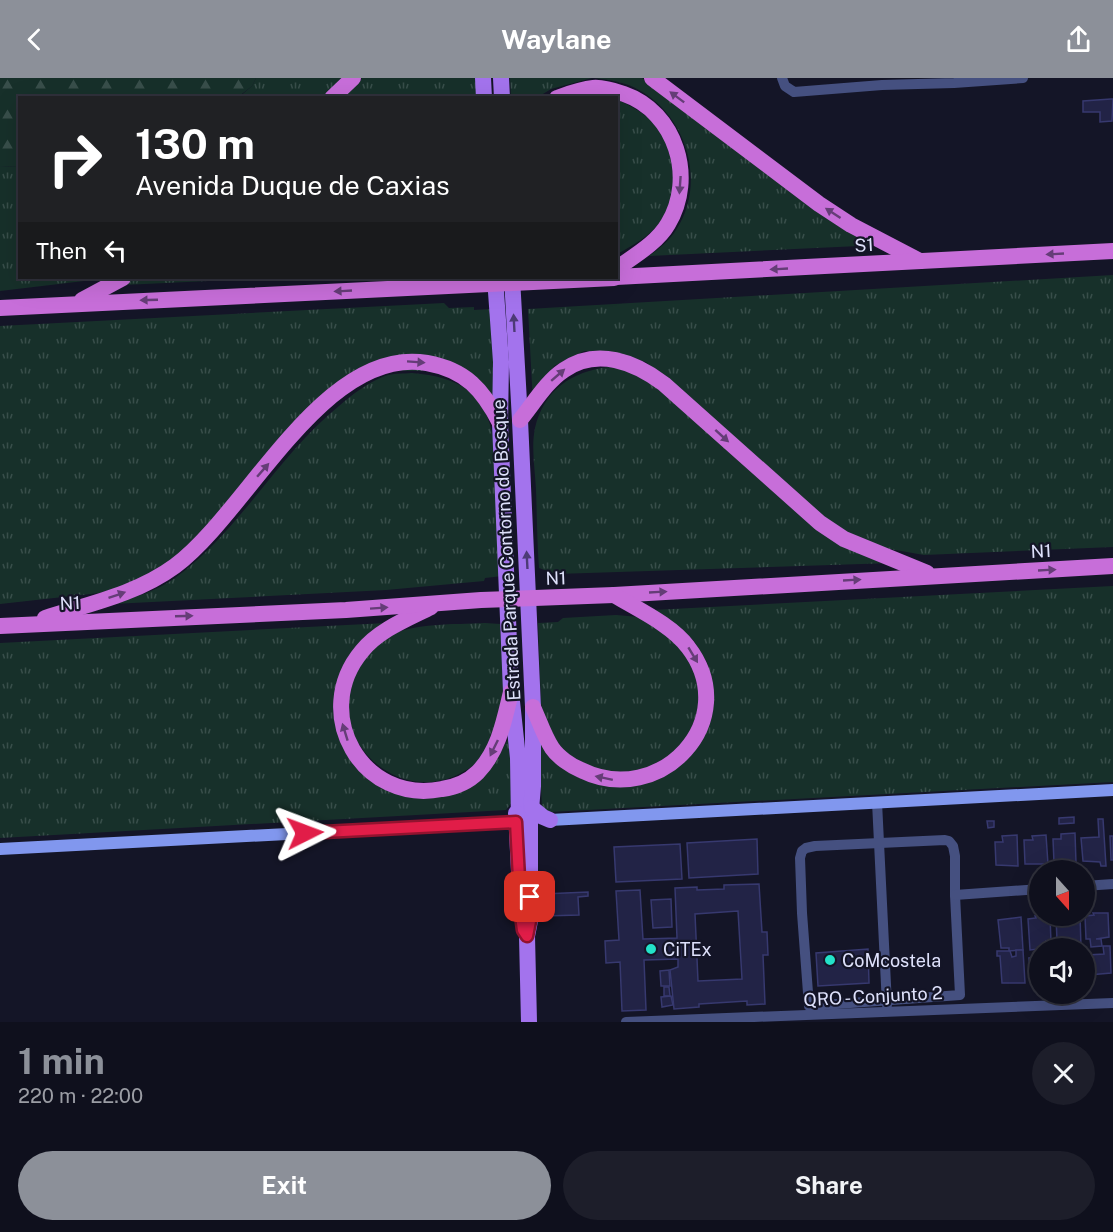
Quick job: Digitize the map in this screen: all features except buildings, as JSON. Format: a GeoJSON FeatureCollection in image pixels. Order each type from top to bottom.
{"type":"FeatureCollection","features":[{"type":"Feature","properties":{"kind":"highway"},"geometry":{"type":"LineString","coordinates":[[334,96],[353,78]]}},
{"type":"Feature","properties":{"kind":"highway"},"geometry":{"type":"LineString","coordinates":[[652,78],[819,204],[851,225],[921,261]]}},
{"type":"Feature","properties":{"kind":"highway"},"geometry":{"type":"LineString","coordinates":[[564,96],[594,88],[612,90],[634,98],[662,119],[673,140],[680,161],[682,186],[677,206],[668,225],[651,243],[618,268]]}},
{"type":"Feature","properties":{"kind":"highway","name":"S1"},"geometry":{"type":"LineString","coordinates":[[618,277],[1113,251]]}},
{"type":"Feature","properties":{"kind":"highway"},"geometry":{"type":"LineString","coordinates":[[78,303],[121,279]]}},
{"type":"Feature","properties":{"kind":"highway"},"geometry":{"type":"LineString","coordinates":[[386,279],[402,288]]}},
{"type":"Feature","properties":{"kind":"highway","name":"S1"},"geometry":{"type":"LineString","coordinates":[[0,308],[589,279]]}},
{"type":"Feature","properties":{"kind":"highway"},"geometry":{"type":"LineString","coordinates":[[520,420],[552,380],[575,363],[607,358],[637,365],[648,371],[685,402],[820,523],[844,539],[932,576]]}},
{"type":"Feature","properties":{"kind":"highway"},"geometry":{"type":"LineString","coordinates":[[21,625],[133,590],[176,565],[204,539],[307,419],[348,384],[372,369],[403,361],[436,364],[452,370],[465,377],[487,399],[500,423]]}},
{"type":"Feature","properties":{"kind":"highway","name":"N1"},"geometry":{"type":"LineString","coordinates":[[0,626],[614,595],[1113,566]]}},
{"type":"Feature","properties":{"kind":"highway"},"geometry":{"type":"LineString","coordinates":[[533,707],[553,750],[572,766],[604,779],[620,780],[646,776],[669,765],[689,747],[699,732],[704,715],[706,699],[702,669],[688,646],[678,636],[614,595]]}},
{"type":"Feature","properties":{"kind":"highway"},"geometry":{"type":"LineString","coordinates":[[436,604],[382,633],[362,651],[347,673],[340,708],[342,724],[346,738],[363,765],[386,782],[404,790],[436,790],[468,781],[485,764],[494,750],[511,692]]}},
{"type":"Feature","properties":{"kind":"main road"},"geometry":{"type":"LineString","coordinates":[[483,78],[484,96]]}},
{"type":"Feature","properties":{"kind":"main road"},"geometry":{"type":"LineString","coordinates":[[501,78],[502,96]]}},
{"type":"Feature","properties":{"kind":"main road","name":"Estrada Parque Contorno do Bosque"},"geometry":{"type":"LineString","coordinates":[[495,279],[501,362],[500,423],[511,692],[524,819]]}},
{"type":"Feature","properties":{"kind":"main road","name":"Estrada Parque Contorno do Bosque"},"geometry":{"type":"LineString","coordinates":[[512,279],[533,707],[524,819]]}},
{"type":"Feature","properties":{"kind":"main road"},"geometry":{"type":"LineString","coordinates":[[0,849],[524,819],[550,820],[1113,790]]}},
{"type":"Feature","properties":{"kind":"main road"},"geometry":{"type":"LineString","coordinates":[[524,819],[529,874],[530,921],[527,936],[529,1022]]}},
{"type":"Feature","properties":{"kind":"main road"},"geometry":{"type":"LineString","coordinates":[[524,819],[521,916],[523,930],[527,936]]}},
{"type":"Feature","properties":{"kind":"street"},"geometry":{"type":"LineString","coordinates":[[782,78],[785,86],[794,92],[882,81],[1021,78]]}},
{"type":"Feature","properties":{"kind":"street"},"geometry":{"type":"LineString","coordinates":[[876,802],[887,1006]]}},
{"type":"Feature","properties":{"kind":"street"},"geometry":{"type":"LineString","coordinates":[[950,841],[955,856],[955,895],[960,995],[887,1006],[809,1006],[802,914],[800,858],[802,851],[815,846],[950,841]]}},
{"type":"Feature","properties":{"kind":"street"},"geometry":{"type":"LineString","coordinates":[[1095,885],[1113,884]]}},
{"type":"Feature","properties":{"kind":"street"},"geometry":{"type":"LineString","coordinates":[[955,895],[1029,890]]}},
{"type":"Feature","properties":{"kind":"street","name":"QRO - Conjunto 2"},"geometry":{"type":"LineString","coordinates":[[630,1022],[800,1019],[887,1006],[982,1009],[1113,1003]]}},
{"type":"Feature","properties":{"kind":"street"},"geometry":{"type":"LineString","coordinates":[[982,1009],[982,1022]]}},
{"type":"Feature","properties":{"kind":"green space"},"geometry":{"type":"Polygon","coordinates":[[[0,78],[256,78],[252,86],[239,96],[18,96],[18,166],[0,167],[0,78]]]}},
{"type":"Feature","properties":{"kind":"green space"},"geometry":{"type":"Polygon","coordinates":[[[256,78],[344,78],[324,96],[240,96],[252,86],[256,78]]]}},
{"type":"Feature","properties":{"kind":"green space"},"geometry":{"type":"Polygon","coordinates":[[[362,78],[478,78],[479,96],[342,96],[362,78]]]}},
{"type":"Feature","properties":{"kind":"green space"},"geometry":{"type":"Polygon","coordinates":[[[510,78],[592,78],[551,89],[540,96],[511,96],[510,78]]]}},
{"type":"Feature","properties":{"kind":"green space"},"geometry":{"type":"Polygon","coordinates":[[[594,78],[642,78],[816,208],[880,245],[649,256],[671,237],[685,212],[690,192],[691,172],[687,152],[680,133],[656,102],[629,85],[594,78]]]}},
{"type":"Feature","properties":{"kind":"green space"},"geometry":{"type":"Polygon","coordinates":[[[618,100],[637,110],[655,125],[672,159],[673,185],[667,210],[657,226],[635,244],[618,253],[618,100]]]}},
{"type":"Feature","properties":{"kind":"green space"},"geometry":{"type":"Polygon","coordinates":[[[18,166],[18,279],[101,279],[0,291],[0,167],[18,166]]]}},
{"type":"Feature","properties":{"kind":"green space"},"geometry":{"type":"Polygon","coordinates":[[[1113,275],[1113,547],[924,555],[873,546],[834,527],[646,362],[614,352],[584,351],[554,366],[533,403],[528,309],[1113,275]]]}},
{"type":"Feature","properties":{"kind":"green space"},"geometry":{"type":"Polygon","coordinates":[[[135,279],[252,279],[123,285],[135,279]]]}},
{"type":"Feature","properties":{"kind":"green space"},"geometry":{"type":"Polygon","coordinates":[[[444,303],[449,308],[493,309],[493,398],[462,371],[365,371],[195,545],[153,577],[99,593],[0,604],[0,326],[444,303]]]}},
{"type":"Feature","properties":{"kind":"green space"},"geometry":{"type":"Polygon","coordinates":[[[608,367],[624,369],[656,385],[824,533],[892,563],[556,574],[539,568],[533,451],[535,428],[539,415],[552,393],[571,378],[608,367]]]}},
{"type":"Feature","properties":{"kind":"green space"},"geometry":{"type":"Polygon","coordinates":[[[412,373],[444,378],[456,383],[477,399],[484,411],[494,442],[502,576],[485,578],[484,581],[386,590],[112,604],[161,587],[198,559],[239,516],[296,447],[350,397],[366,385],[385,376],[412,373]]]}},
{"type":"Feature","properties":{"kind":"green space"},"geometry":{"type":"Polygon","coordinates":[[[1113,586],[1113,782],[550,812],[542,808],[538,730],[564,768],[600,784],[620,787],[647,782],[680,765],[713,688],[707,662],[694,641],[653,610],[1113,586]]]}},
{"type":"Feature","properties":{"kind":"green space"},"geometry":{"type":"Polygon","coordinates":[[[616,615],[639,617],[673,637],[691,655],[701,703],[689,734],[676,752],[645,769],[622,774],[599,771],[566,753],[551,738],[541,704],[538,623],[558,622],[563,618],[616,615]]]}},
{"type":"Feature","properties":{"kind":"green space"},"geometry":{"type":"Polygon","coordinates":[[[386,623],[356,647],[343,667],[339,690],[342,737],[399,792],[484,776],[509,738],[512,802],[506,810],[0,838],[0,643],[386,623]]]}},
{"type":"Feature","properties":{"kind":"green space"},"geometry":{"type":"Polygon","coordinates":[[[500,624],[503,670],[500,718],[497,733],[488,751],[462,773],[430,782],[405,779],[382,768],[364,752],[352,730],[347,707],[350,682],[364,659],[383,639],[398,632],[435,625],[500,624]]]}},
{"type":"Feature","properties":{"kind":"place","name":"CiTEx"},"geometry":{"type":"Point","coordinates":[651,949]}},
{"type":"Feature","properties":{"kind":"place","name":"CoMcostela"},"geometry":{"type":"Point","coordinates":[830,960]}},
{"type":"Feature","properties":{"kind":"route"},"geometry":{"type":"LineString","coordinates":[[305,833],[516,822],[521,916],[523,930],[527,936],[530,921],[530,897]]}}]}
